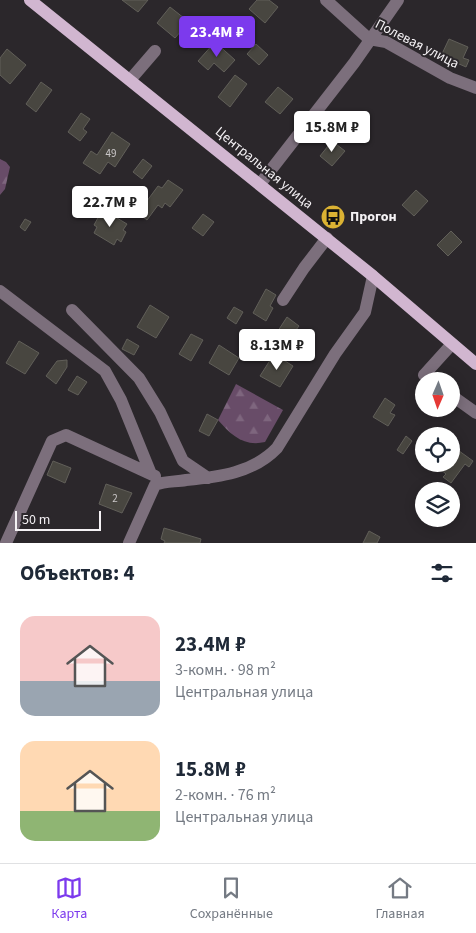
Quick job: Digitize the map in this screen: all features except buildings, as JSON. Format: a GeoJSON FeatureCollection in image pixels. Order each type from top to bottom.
{"type":"FeatureCollection","features":[{"type":"Feature","properties":{"kind":"main road","name":"Центральная улица"},"geometry":{"type":"LineString","coordinates":[[30,0],[327,238],[476,364]]}},
{"type":"Feature","properties":{"kind":"street","name":"Полевая улица"},"geometry":{"type":"LineString","coordinates":[[326,0],[369,39],[386,42],[450,78],[476,88]]}},
{"type":"Feature","properties":{"kind":"street"},"geometry":{"type":"LineString","coordinates":[[260,184],[354,63],[398,0]]}},
{"type":"Feature","properties":{"kind":"street"},"geometry":{"type":"LineString","coordinates":[[130,80],[155,51]]}},
{"type":"Feature","properties":{"kind":"street"},"geometry":{"type":"LineString","coordinates":[[284,300],[304,268],[327,238]]}},
{"type":"Feature","properties":{"kind":"street"},"geometry":{"type":"LineString","coordinates":[[129,543],[155,485],[166,481],[208,478],[254,466],[266,460],[277,448],[335,354],[364,312],[373,276]]}},
{"type":"Feature","properties":{"kind":"street"},"geometry":{"type":"LineString","coordinates":[[0,290],[105,371],[121,400],[151,474]]}},
{"type":"Feature","properties":{"kind":"street"},"geometry":{"type":"LineString","coordinates":[[72,310],[139,378],[160,412],[183,461],[208,478]]}},
{"type":"Feature","properties":{"kind":"street"},"geometry":{"type":"LineString","coordinates":[[426,372],[452,344]]}},
{"type":"Feature","properties":{"kind":"street"},"geometry":{"type":"LineString","coordinates":[[460,401],[476,413]]}},
{"type":"Feature","properties":{"kind":"street"},"geometry":{"type":"LineString","coordinates":[[6,543],[42,460],[52,441],[58,438],[66,435],[166,481]]}},
{"type":"Feature","properties":{"kind":"green space"},"geometry":{"type":"Polygon","coordinates":[[[0,159],[10,167],[5,189],[0,195],[0,159]]]}},
{"type":"Feature","properties":{"kind":"green space"},"geometry":{"type":"Polygon","coordinates":[[[236,384],[283,410],[265,442],[251,443],[244,441],[233,435],[218,420],[236,384]]]}},
{"type":"Feature","properties":{"kind":"place","name":"Прогон"},"geometry":{"type":"Point","coordinates":[333,217]}}]}
